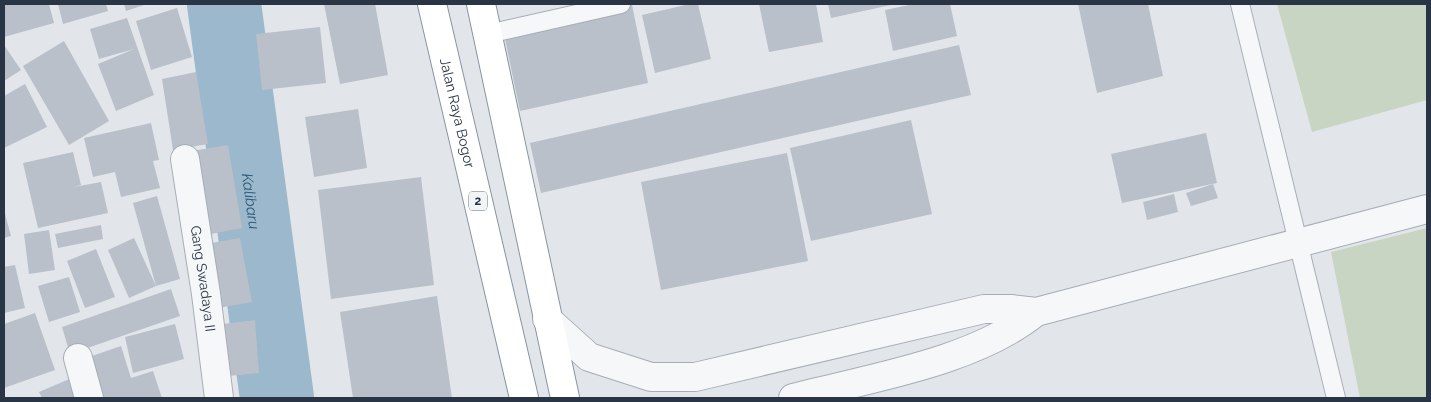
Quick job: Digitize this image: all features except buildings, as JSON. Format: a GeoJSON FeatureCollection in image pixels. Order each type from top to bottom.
{"type":"FeatureCollection","features":[{"type":"Feature","properties":{"kind":"highway","name":"Jalan Raya Bogor"},"geometry":{"type":"LineString","coordinates":[[432,4],[524,398]]}},
{"type":"Feature","properties":{"kind":"highway"},"geometry":{"type":"LineString","coordinates":[[481,4],[565,398]]}},
{"type":"Feature","properties":{"kind":"highway"},"geometry":{"type":"LineString","coordinates":[[509,330],[547,319]]}},
{"type":"Feature","properties":{"kind":"street","name":"Gang Swadaya II"},"geometry":{"type":"LineString","coordinates":[[185,159],[206,294],[219,398]]}},
{"type":"Feature","properties":{"kind":"street"},"geometry":{"type":"LineString","coordinates":[[547,319],[589,357],[651,377],[698,387],[984,309],[1011,309],[1036,312],[1427,209]]}},
{"type":"Feature","properties":{"kind":"street"},"geometry":{"type":"LineString","coordinates":[[793,398],[933,362],[990,343],[1016,329],[1036,312]]}},
{"type":"Feature","properties":{"kind":"street"},"geometry":{"type":"LineString","coordinates":[[78,358],[89,398]]}},
{"type":"Feature","properties":{"kind":"lane"},"geometry":{"type":"LineString","coordinates":[[488,34],[603,6],[621,4]]}},
{"type":"Feature","properties":{"kind":"lane"},"geometry":{"type":"LineString","coordinates":[[1240,4],[1336,398]]}},
{"type":"Feature","properties":{"kind":"green space"},"geometry":{"type":"Polygon","coordinates":[[[1277,4],[1427,4],[1427,100],[1312,132],[1277,4]]]}},
{"type":"Feature","properties":{"kind":"green space"},"geometry":{"type":"Polygon","coordinates":[[[1427,228],[1427,398],[1360,398],[1331,252],[1427,228]]]}},
{"type":"Feature","properties":{"kind":"waterway","name":"Kalibaru"},"geometry":{"type":"LineString","coordinates":[[224,4],[277,398]]}}]}
